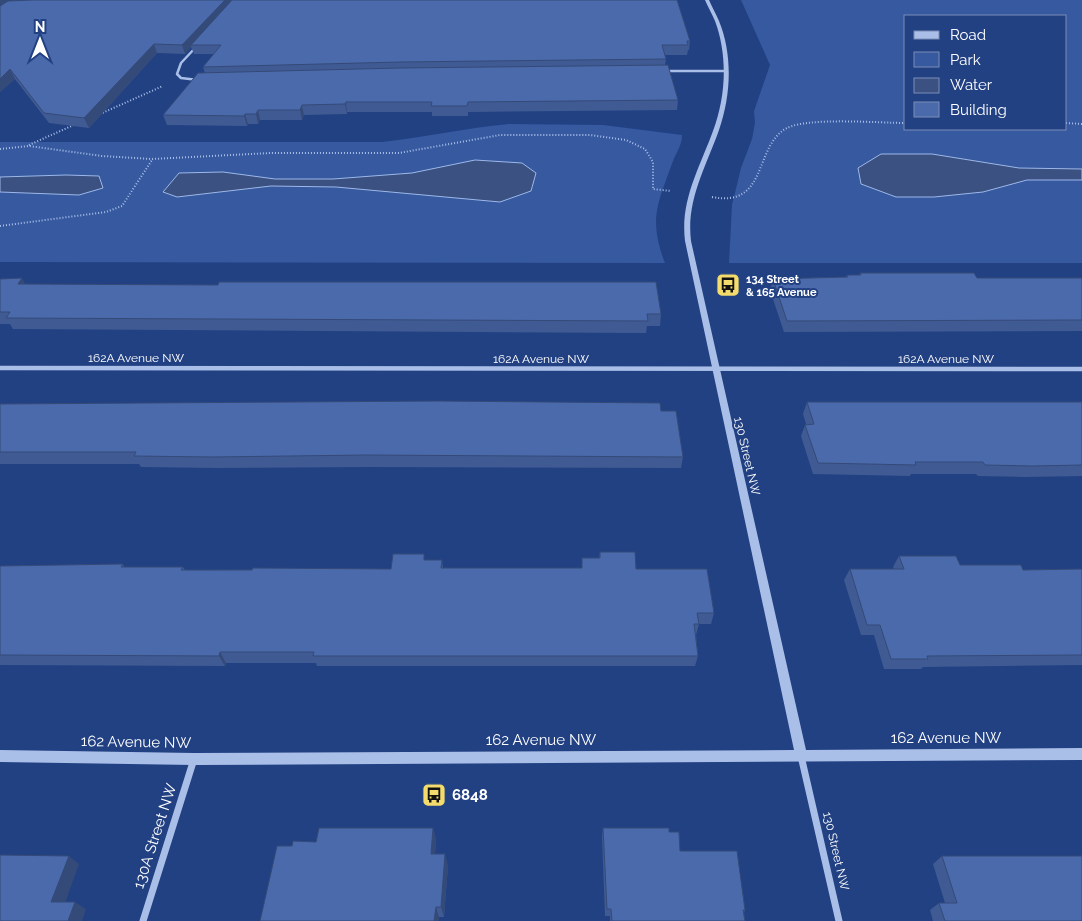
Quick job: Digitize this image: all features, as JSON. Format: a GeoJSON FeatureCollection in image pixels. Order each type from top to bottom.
{"type":"FeatureCollection","features":[{"type":"Feature","properties":{"kind":"street","name":"130 Street NW"},"geometry":{"type":"LineString","coordinates":[[707,0],[721,33],[726,72],[724,100],[720,118],[692,194],[687,217],[688,241],[839,921]]}},
{"type":"Feature","properties":{"kind":"street"},"geometry":{"type":"LineString","coordinates":[[200,42],[178,68],[177,74],[181,78],[206,80]]}},
{"type":"Feature","properties":{"kind":"street"},"geometry":{"type":"LineString","coordinates":[[658,72],[726,72]]}},
{"type":"Feature","properties":{"kind":"street","name":"162A Avenue NW"},"geometry":{"type":"LineString","coordinates":[[0,368],[1082,369]]}},
{"type":"Feature","properties":{"kind":"street","name":"162 Avenue NW"},"geometry":{"type":"LineString","coordinates":[[0,756],[194,758],[1082,754]]}},
{"type":"Feature","properties":{"kind":"street","name":"130A Street NW"},"geometry":{"type":"LineString","coordinates":[[143,921],[194,758]]}},
{"type":"Feature","properties":{"kind":"path"},"geometry":{"type":"LineString","coordinates":[[100,114],[181,78]]}},
{"type":"Feature","properties":{"kind":"path"},"geometry":{"type":"LineString","coordinates":[[29,146],[83,122]]}},
{"type":"Feature","properties":{"kind":"path"},"geometry":{"type":"LineString","coordinates":[[0,149],[29,146],[102,156],[152,159],[271,153],[399,152],[500,135],[590,135],[626,140],[645,149],[653,162],[653,189],[733,199],[740,195],[756,177],[778,133],[786,128],[813,123],[904,123]]}},
{"type":"Feature","properties":{"kind":"path"},"geometry":{"type":"LineString","coordinates":[[1067,124],[1082,124]]}},
{"type":"Feature","properties":{"kind":"path"},"geometry":{"type":"LineString","coordinates":[[0,226],[106,212],[122,206],[152,159]]}},
{"type":"Feature","properties":{"kind":"green space"},"geometry":{"type":"Polygon","coordinates":[[[741,0],[1082,0],[1082,263],[729,263],[732,205],[741,168],[752,139],[755,123],[754,111],[770,65],[741,0]]]}},
{"type":"Feature","properties":{"kind":"green space"},"geometry":{"type":"Polygon","coordinates":[[[509,124],[603,125],[682,135],[659,200],[657,211],[657,234],[665,263],[0,262],[0,142],[382,142],[509,124]]]}},
{"type":"Feature","properties":{"kind":"water"},"geometry":{"type":"Polygon","coordinates":[[[881,154],[932,154],[1019,168],[1082,169],[1082,180],[1027,180],[983,192],[934,197],[896,197],[861,184],[858,168],[881,154]]]}},
{"type":"Feature","properties":{"kind":"water"},"geometry":{"type":"Polygon","coordinates":[[[475,160],[522,163],[536,173],[531,191],[500,202],[336,187],[271,186],[177,197],[163,192],[179,173],[223,172],[275,179],[333,179],[412,173],[475,160]]]}},
{"type":"Feature","properties":{"kind":"water"},"geometry":{"type":"Polygon","coordinates":[[[99,176],[103,188],[79,195],[0,192],[0,177],[99,176]]]}},
{"type":"Feature","properties":{"kind":"building"},"geometry":{"type":"Polygon","coordinates":[[[225,0],[182,45],[154,44],[84,118],[44,113],[10,69],[0,79],[0,6],[8,1],[225,0]]]}},
{"type":"Feature","properties":{"kind":"building"},"geometry":{"type":"Polygon","coordinates":[[[232,0],[677,0],[690,41],[687,41],[688,45],[662,45],[666,59],[400,62],[203,67],[221,45],[191,45],[232,0]]]}},
{"type":"Feature","properties":{"kind":"building"},"geometry":{"type":"Polygon","coordinates":[[[668,65],[678,100],[468,102],[467,106],[431,106],[432,102],[346,102],[345,104],[302,105],[300,110],[258,110],[256,114],[245,114],[244,116],[163,115],[198,73],[400,68],[668,65]]]}},
{"type":"Feature","properties":{"kind":"building"},"geometry":{"type":"Polygon","coordinates":[[[860,273],[974,273],[977,278],[1082,278],[1082,320],[787,321],[773,279],[848,277],[847,275],[861,275],[860,273]]]}},
{"type":"Feature","properties":{"kind":"building"},"geometry":{"type":"Polygon","coordinates":[[[22,278],[18,284],[218,285],[219,282],[656,282],[661,314],[647,314],[648,321],[6,318],[10,312],[0,312],[0,279],[22,278]]]}},
{"type":"Feature","properties":{"kind":"building"},"geometry":{"type":"Polygon","coordinates":[[[438,401],[660,403],[661,411],[676,411],[683,457],[366,455],[213,457],[134,456],[136,452],[0,452],[0,404],[438,401]]]}},
{"type":"Feature","properties":{"kind":"building"},"geometry":{"type":"Polygon","coordinates":[[[807,402],[1082,402],[1082,465],[985,465],[983,462],[915,462],[916,465],[818,463],[805,425],[814,424],[807,402]]]}},
{"type":"Feature","properties":{"kind":"building"},"geometry":{"type":"Polygon","coordinates":[[[600,552],[635,552],[636,569],[707,569],[714,613],[697,613],[699,624],[694,624],[698,656],[313,656],[314,652],[220,652],[219,656],[0,655],[0,566],[123,564],[121,567],[183,567],[181,570],[252,570],[253,568],[391,569],[393,554],[424,554],[424,560],[442,560],[441,568],[582,568],[582,558],[600,558],[600,552]]]}},
{"type":"Feature","properties":{"kind":"building"},"geometry":{"type":"Polygon","coordinates":[[[899,556],[956,556],[960,565],[1021,565],[1023,570],[1082,569],[1082,655],[927,656],[928,659],[891,659],[880,625],[867,625],[850,569],[904,569],[899,556]]]}},
{"type":"Feature","properties":{"kind":"building"},"geometry":{"type":"Polygon","coordinates":[[[319,828],[433,828],[431,854],[445,854],[441,907],[436,907],[434,921],[260,921],[277,846],[292,846],[293,841],[316,842],[319,828]]]}},
{"type":"Feature","properties":{"kind":"building"},"geometry":{"type":"Polygon","coordinates":[[[603,828],[669,828],[669,832],[679,832],[680,851],[737,851],[745,921],[612,921],[611,909],[607,909],[603,828]]]}},
{"type":"Feature","properties":{"kind":"building"},"geometry":{"type":"Polygon","coordinates":[[[0,855],[69,856],[51,902],[75,902],[68,921],[0,921],[0,855]]]}},
{"type":"Feature","properties":{"kind":"building"},"geometry":{"type":"Polygon","coordinates":[[[942,856],[1082,856],[1082,921],[945,921],[939,903],[957,903],[942,856]]]}},
{"type":"Feature","properties":{"kind":"place","name":"134 Street & 165 Avenue"},"geometry":{"type":"Point","coordinates":[728,285]}},
{"type":"Feature","properties":{"kind":"place","name":"6848"},"geometry":{"type":"Point","coordinates":[434,795]}}]}
